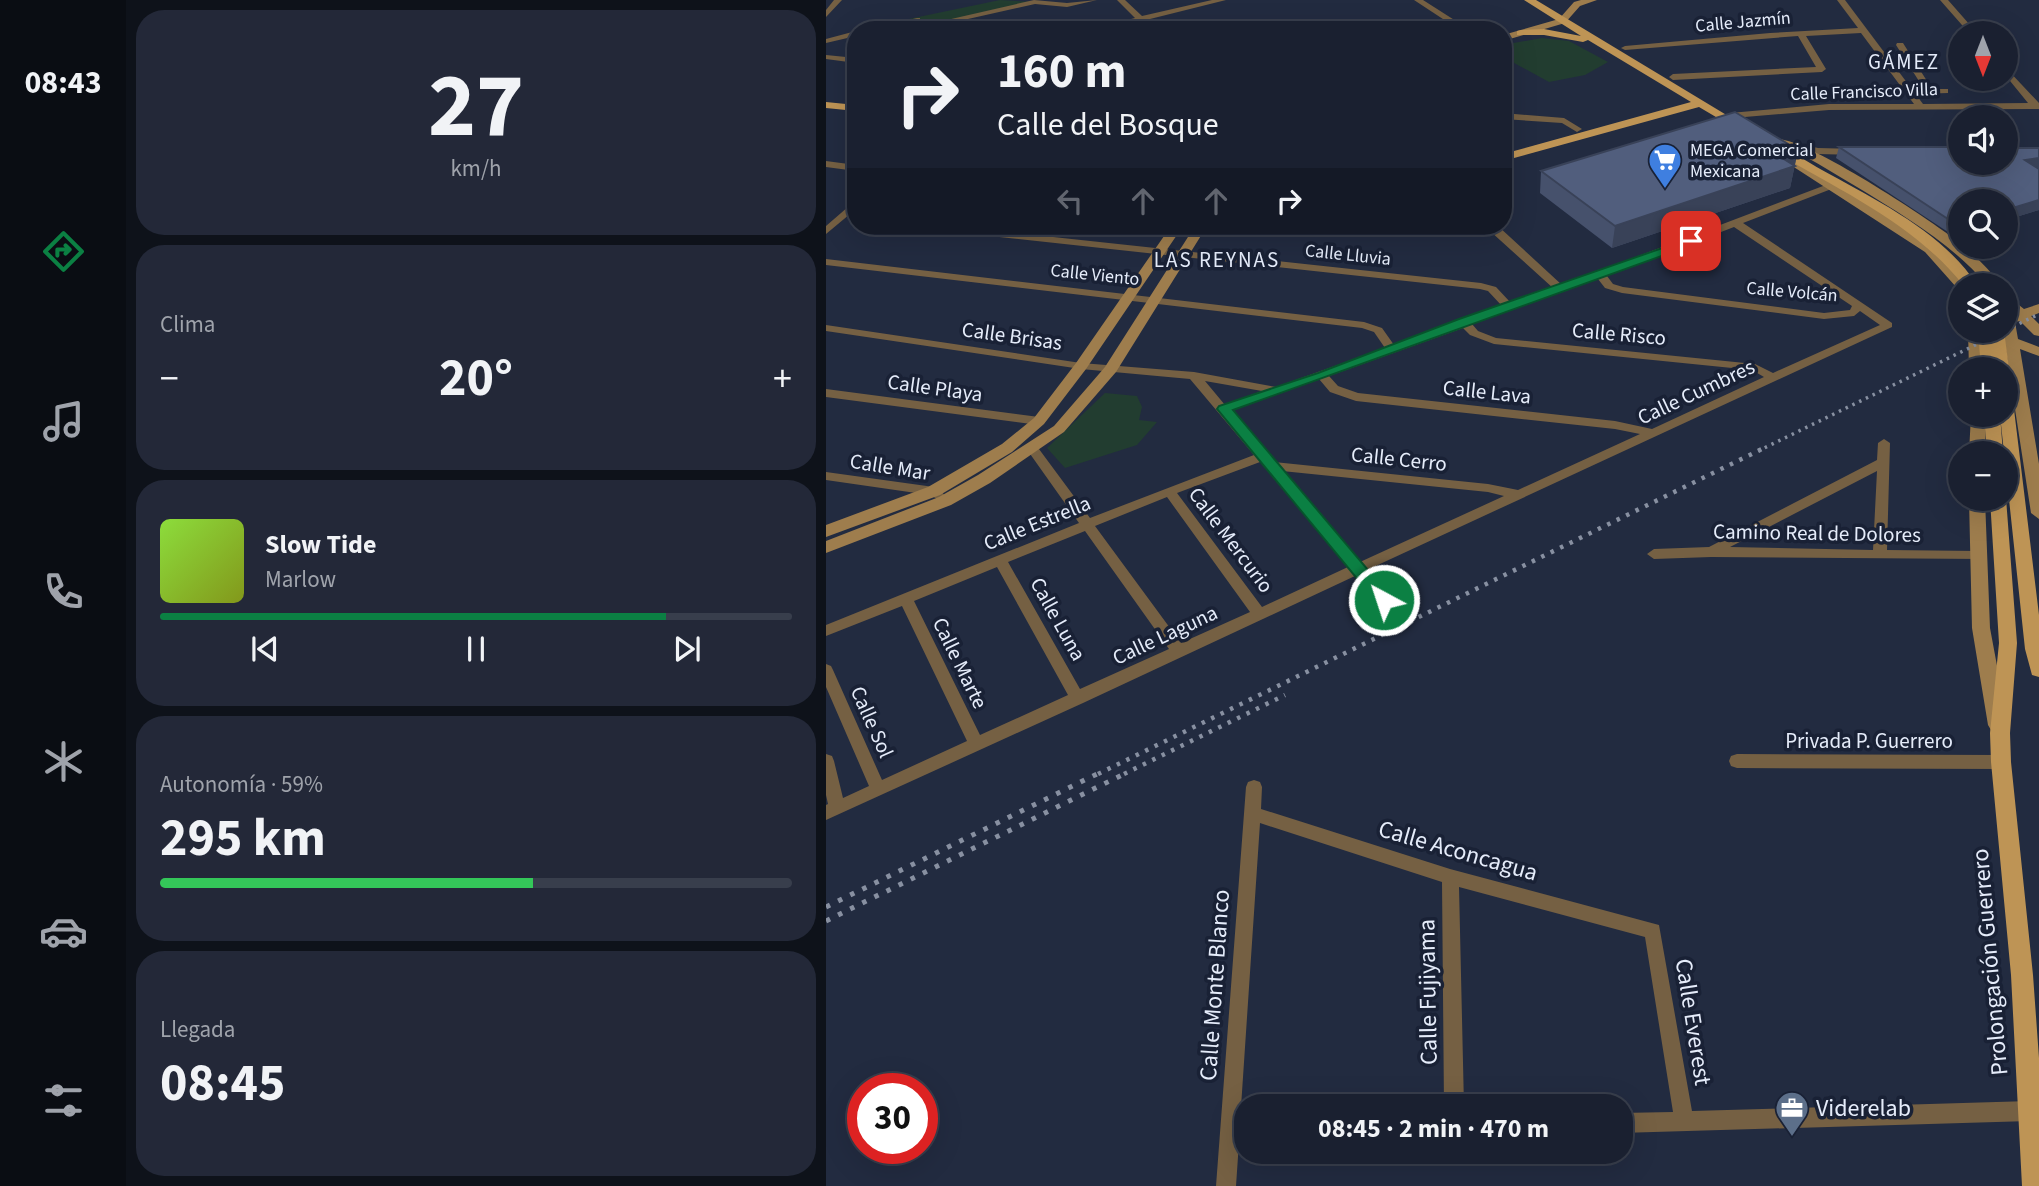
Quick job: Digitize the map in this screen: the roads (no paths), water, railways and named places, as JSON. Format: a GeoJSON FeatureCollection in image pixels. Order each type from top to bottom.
{"type":"FeatureCollection","features":[{"type":"Feature","properties":{"kind":"main road"},"geometry":{"type":"LineString","coordinates":[[1529,0],[1625,48],[1733,115],[1831,186],[1930,249],[1953,273]]}},
{"type":"Feature","properties":{"kind":"main road"},"geometry":{"type":"LineString","coordinates":[[1544,0],[1561,16],[1603,45],[1893,214],[1961,273]]}},
{"type":"Feature","properties":{"kind":"main road"},"geometry":{"type":"LineString","coordinates":[[1512,29],[1561,16],[1575,0]]}},
{"type":"Feature","properties":{"kind":"main road"},"geometry":{"type":"LineString","coordinates":[[1512,36],[1561,16],[1577,4],[1592,0]]}},
{"type":"Feature","properties":{"kind":"main road"},"geometry":{"type":"LineString","coordinates":[[1521,33],[1562,34],[1603,45]]}},
{"type":"Feature","properties":{"kind":"main road"},"geometry":{"type":"LineString","coordinates":[[1512,147],[1687,96]]}},
{"type":"Feature","properties":{"kind":"main road"},"geometry":{"type":"LineString","coordinates":[[1512,155],[1699,103]]}},
{"type":"Feature","properties":{"kind":"main road"},"geometry":{"type":"LineString","coordinates":[[826,107],[847,108]]}},
{"type":"Feature","properties":{"kind":"main road"},"geometry":{"type":"LineString","coordinates":[[1758,134],[1796,146],[1910,214],[1962,252],[1982,273]]}},
{"type":"Feature","properties":{"kind":"main road"},"geometry":{"type":"LineString","coordinates":[[1779,141],[1893,214],[1968,266],[1973,273]]}},
{"type":"Feature","properties":{"kind":"main road"},"geometry":{"type":"LineString","coordinates":[[826,531],[940,496],[1007,448],[1039,421],[1081,366],[1171,235]]}},
{"type":"Feature","properties":{"kind":"main road"},"geometry":{"type":"LineString","coordinates":[[826,547],[940,496],[1032,448],[1059,429],[1111,369],[1195,235]]}},
{"type":"Feature","properties":{"kind":"main road"},"geometry":{"type":"LineString","coordinates":[[2018,300],[2039,306]]}},
{"type":"Feature","properties":{"kind":"main road"},"geometry":{"type":"LineString","coordinates":[[2018,315],[2039,306]]}},
{"type":"Feature","properties":{"kind":"main road"},"geometry":{"type":"LineString","coordinates":[[2018,324],[2039,334],[2026,346]]}},
{"type":"Feature","properties":{"kind":"main road"},"geometry":{"type":"LineString","coordinates":[[1976,343],[1976,354],[2005,357]]}},
{"type":"Feature","properties":{"kind":"main road"},"geometry":{"type":"LineString","coordinates":[[2018,358],[2039,362]]}},
{"type":"Feature","properties":{"kind":"main road"},"geometry":{"type":"LineString","coordinates":[[2018,377],[2039,513]]}},
{"type":"Feature","properties":{"kind":"main road"},"geometry":{"type":"LineString","coordinates":[[2009,427],[2034,649],[2039,670]]}},
{"type":"Feature","properties":{"kind":"main road"},"geometry":{"type":"LineString","coordinates":[[1977,511],[1981,628],[2000,733]]}},
{"type":"Feature","properties":{"kind":"main road","name":"Prolongación Guerrero"},"geometry":{"type":"LineString","coordinates":[[1999,511],[2008,643],[2000,733],[2001,762],[2022,975],[2035,1186]]}},
{"type":"Feature","properties":{"kind":"street"},"geometry":{"type":"LineString","coordinates":[[826,15],[838,0]]}},
{"type":"Feature","properties":{"kind":"street"},"geometry":{"type":"LineString","coordinates":[[911,21],[1007,0]]}},
{"type":"Feature","properties":{"kind":"street"},"geometry":{"type":"LineString","coordinates":[[948,21],[1035,2],[1067,5],[1093,0]]}},
{"type":"Feature","properties":{"kind":"street"},"geometry":{"type":"LineString","coordinates":[[1121,0],[1140,19]]}},
{"type":"Feature","properties":{"kind":"street"},"geometry":{"type":"LineString","coordinates":[[1131,21],[1222,0]]}},
{"type":"Feature","properties":{"kind":"street"},"geometry":{"type":"LineString","coordinates":[[1418,0],[1452,21]]}},
{"type":"Feature","properties":{"kind":"street"},"geometry":{"type":"LineString","coordinates":[[1842,0],[1919,104]]}},
{"type":"Feature","properties":{"kind":"street"},"geometry":{"type":"LineString","coordinates":[[1944,0],[1962,21]]}},
{"type":"Feature","properties":{"kind":"street","name":"Calle Jazmín"},"geometry":{"type":"LineString","coordinates":[[1625,48],[1864,30]]}},
{"type":"Feature","properties":{"kind":"street"},"geometry":{"type":"LineString","coordinates":[[1673,77],[1822,69],[1800,33]]}},
{"type":"Feature","properties":{"kind":"street"},"geometry":{"type":"LineString","coordinates":[[826,41],[847,35]]}},
{"type":"Feature","properties":{"kind":"street"},"geometry":{"type":"LineString","coordinates":[[826,47],[847,43]]}},
{"type":"Feature","properties":{"kind":"street"},"geometry":{"type":"LineString","coordinates":[[1900,45],[1930,92]]}},
{"type":"Feature","properties":{"kind":"street"},"geometry":{"type":"LineString","coordinates":[[826,57],[847,60]]}},
{"type":"Feature","properties":{"kind":"street"},"geometry":{"type":"LineString","coordinates":[[2018,85],[2037,106]]}},
{"type":"Feature","properties":{"kind":"street"},"geometry":{"type":"LineString","coordinates":[[1909,93],[1945,92]]}},
{"type":"Feature","properties":{"kind":"street","name":"Calle Francisco Villa"},"geometry":{"type":"LineString","coordinates":[[1733,115],[1829,107],[1919,104],[2037,106]]}},
{"type":"Feature","properties":{"kind":"street"},"geometry":{"type":"LineString","coordinates":[[1512,117],[1564,121],[1577,129]]}},
{"type":"Feature","properties":{"kind":"street"},"geometry":{"type":"LineString","coordinates":[[1796,146],[1818,151],[1869,152]]}},
{"type":"Feature","properties":{"kind":"street"},"geometry":{"type":"LineString","coordinates":[[826,164],[847,167]]}},
{"type":"Feature","properties":{"kind":"street"},"geometry":{"type":"LineString","coordinates":[[1224,409],[1323,376],[1464,322],[1600,275],[1831,186]]}},
{"type":"Feature","properties":{"kind":"street"},"geometry":{"type":"LineString","coordinates":[[826,231],[847,211]]}},
{"type":"Feature","properties":{"kind":"street"},"geometry":{"type":"LineString","coordinates":[[826,215],[847,217]]}},
{"type":"Feature","properties":{"kind":"street"},"geometry":{"type":"LineString","coordinates":[[1737,224],[1858,306]]}},
{"type":"Feature","properties":{"kind":"street","name":"Calle Lluvia"},"geometry":{"type":"LineString","coordinates":[[1003,235],[1481,286],[1492,289],[1508,307]]}},
{"type":"Feature","properties":{"kind":"street"},"geometry":{"type":"LineString","coordinates":[[1501,235],[1560,289]]}},
{"type":"Feature","properties":{"kind":"street","name":"Calle Viento"},"geometry":{"type":"LineString","coordinates":[[826,262],[1364,325],[1378,330],[1391,349]]}},
{"type":"Feature","properties":{"kind":"street","name":"Calle Volcán"},"geometry":{"type":"LineString","coordinates":[[1600,275],[1609,286],[1622,290],[1825,316],[1854,313],[1858,306]]}},
{"type":"Feature","properties":{"kind":"street","name":"Calle Cumbres"},"geometry":{"type":"LineString","coordinates":[[1521,495],[1888,325],[1858,306]]}},
{"type":"Feature","properties":{"kind":"street","name":"Calle Risco"},"geometry":{"type":"LineString","coordinates":[[1464,322],[1474,333],[1494,341],[1755,366],[1773,378]]}},
{"type":"Feature","properties":{"kind":"street","name":"Calle Brisas"},"geometry":{"type":"LineString","coordinates":[[826,328],[1081,366],[1194,376],[1277,390]]}},
{"type":"Feature","properties":{"kind":"street"},"geometry":{"type":"LineString","coordinates":[[1194,376],[1384,600]]}},
{"type":"Feature","properties":{"kind":"street","name":"Calle Lava"},"geometry":{"type":"LineString","coordinates":[[1323,376],[1334,389],[1356,397],[1615,425],[1654,433]]}},
{"type":"Feature","properties":{"kind":"street","name":"Calle Playa"},"geometry":{"type":"LineString","coordinates":[[826,393],[1039,421]]}},
{"type":"Feature","properties":{"kind":"street"},"geometry":{"type":"LineString","coordinates":[[1880,554],[1884,443]]}},
{"type":"Feature","properties":{"kind":"street"},"geometry":{"type":"LineString","coordinates":[[1032,448],[1179,652]]}},
{"type":"Feature","properties":{"kind":"street","name":"Calle Estrella"},"geometry":{"type":"LineString","coordinates":[[826,631],[1169,491],[1268,461]]}},
{"type":"Feature","properties":{"kind":"street","name":"Calle Cerro"},"geometry":{"type":"LineString","coordinates":[[1268,461],[1488,488],[1521,495]]}},
{"type":"Feature","properties":{"kind":"street"},"geometry":{"type":"LineString","coordinates":[[1711,552],[1883,462]]}},
{"type":"Feature","properties":{"kind":"street","name":"Calle Mar"},"geometry":{"type":"LineString","coordinates":[[826,476],[940,496]]}},
{"type":"Feature","properties":{"kind":"street","name":"Calle Mercurio"},"geometry":{"type":"LineString","coordinates":[[1169,491],[1260,615]]}},
{"type":"Feature","properties":{"kind":"street","name":"Calle Laguna"},"geometry":{"type":"LineString","coordinates":[[832,810],[1521,495]]}},
{"type":"Feature","properties":{"kind":"street","name":"Camino Real de Dolores"},"geometry":{"type":"LineString","coordinates":[[1654,554],[1711,552],[1979,556]]}},
{"type":"Feature","properties":{"kind":"street","name":"Calle Luna"},"geometry":{"type":"LineString","coordinates":[[1001,561],[1078,699]]}},
{"type":"Feature","properties":{"kind":"street","name":"Calle Marte"},"geometry":{"type":"LineString","coordinates":[[905,600],[977,745]]}},
{"type":"Feature","properties":{"kind":"street","name":"Calle Sol"},"geometry":{"type":"LineString","coordinates":[[826,670],[879,790]]}},
{"type":"Feature","properties":{"kind":"street"},"geometry":{"type":"LineString","coordinates":[[826,761],[832,810]]}},
{"type":"Feature","properties":{"kind":"street","name":"Privada P. Guerrero"},"geometry":{"type":"LineString","coordinates":[[1737,761],[2001,762]]}},
{"type":"Feature","properties":{"kind":"street","name":"Calle Monte Blanco"},"geometry":{"type":"LineString","coordinates":[[1240,1094],[1254,787]]}},
{"type":"Feature","properties":{"kind":"street","name":"Calle Aconcagua"},"geometry":{"type":"LineString","coordinates":[[1252,813],[1450,877],[1653,931]]}},
{"type":"Feature","properties":{"kind":"street","name":"Calle Fujiyama"},"geometry":{"type":"LineString","coordinates":[[1450,877],[1454,1094]]}},
{"type":"Feature","properties":{"kind":"street","name":"Calle Everest"},"geometry":{"type":"LineString","coordinates":[[1653,931],[1684,1121]]}},
{"type":"Feature","properties":{"kind":"street"},"geometry":{"type":"LineString","coordinates":[[1633,1123],[2030,1111]]}},
{"type":"Feature","properties":{"kind":"street","name":"Calle Monte Blanco"},"geometry":{"type":"LineString","coordinates":[[1226,1186],[1234,1150]]}},
{"type":"Feature","properties":{"kind":"railway"},"geometry":{"type":"LineString","coordinates":[[2018,324],[2039,314]]}},
{"type":"Feature","properties":{"kind":"railway"},"geometry":{"type":"LineString","coordinates":[[1758,451],[1979,343]]}},
{"type":"Feature","properties":{"kind":"railway"},"geometry":{"type":"LineString","coordinates":[[1098,774],[1762,449]]}},
{"type":"Feature","properties":{"kind":"railway"},"geometry":{"type":"LineString","coordinates":[[1124,774],[1285,695]]}},
{"type":"Feature","properties":{"kind":"railway"},"geometry":{"type":"LineString","coordinates":[[826,907],[1101,772]]}},
{"type":"Feature","properties":{"kind":"railway"},"geometry":{"type":"LineString","coordinates":[[826,921],[1128,772]]}},
{"type":"Feature","properties":{"kind":"place","name":"MEGA Comercial Mexicana"},"geometry":{"type":"Point","coordinates":[1665,190]}},
{"type":"Feature","properties":{"kind":"place","name":"Viderelab"},"geometry":{"type":"Point","coordinates":[1792,1138]}},
{"type":"Feature","properties":{"kind":"district","name":"GÁMEZ"},"geometry":{"type":"Point","coordinates":[1904,62]}},
{"type":"Feature","properties":{"kind":"district","name":"LAS REYNAS"},"geometry":{"type":"Point","coordinates":[1217,260]}}]}
